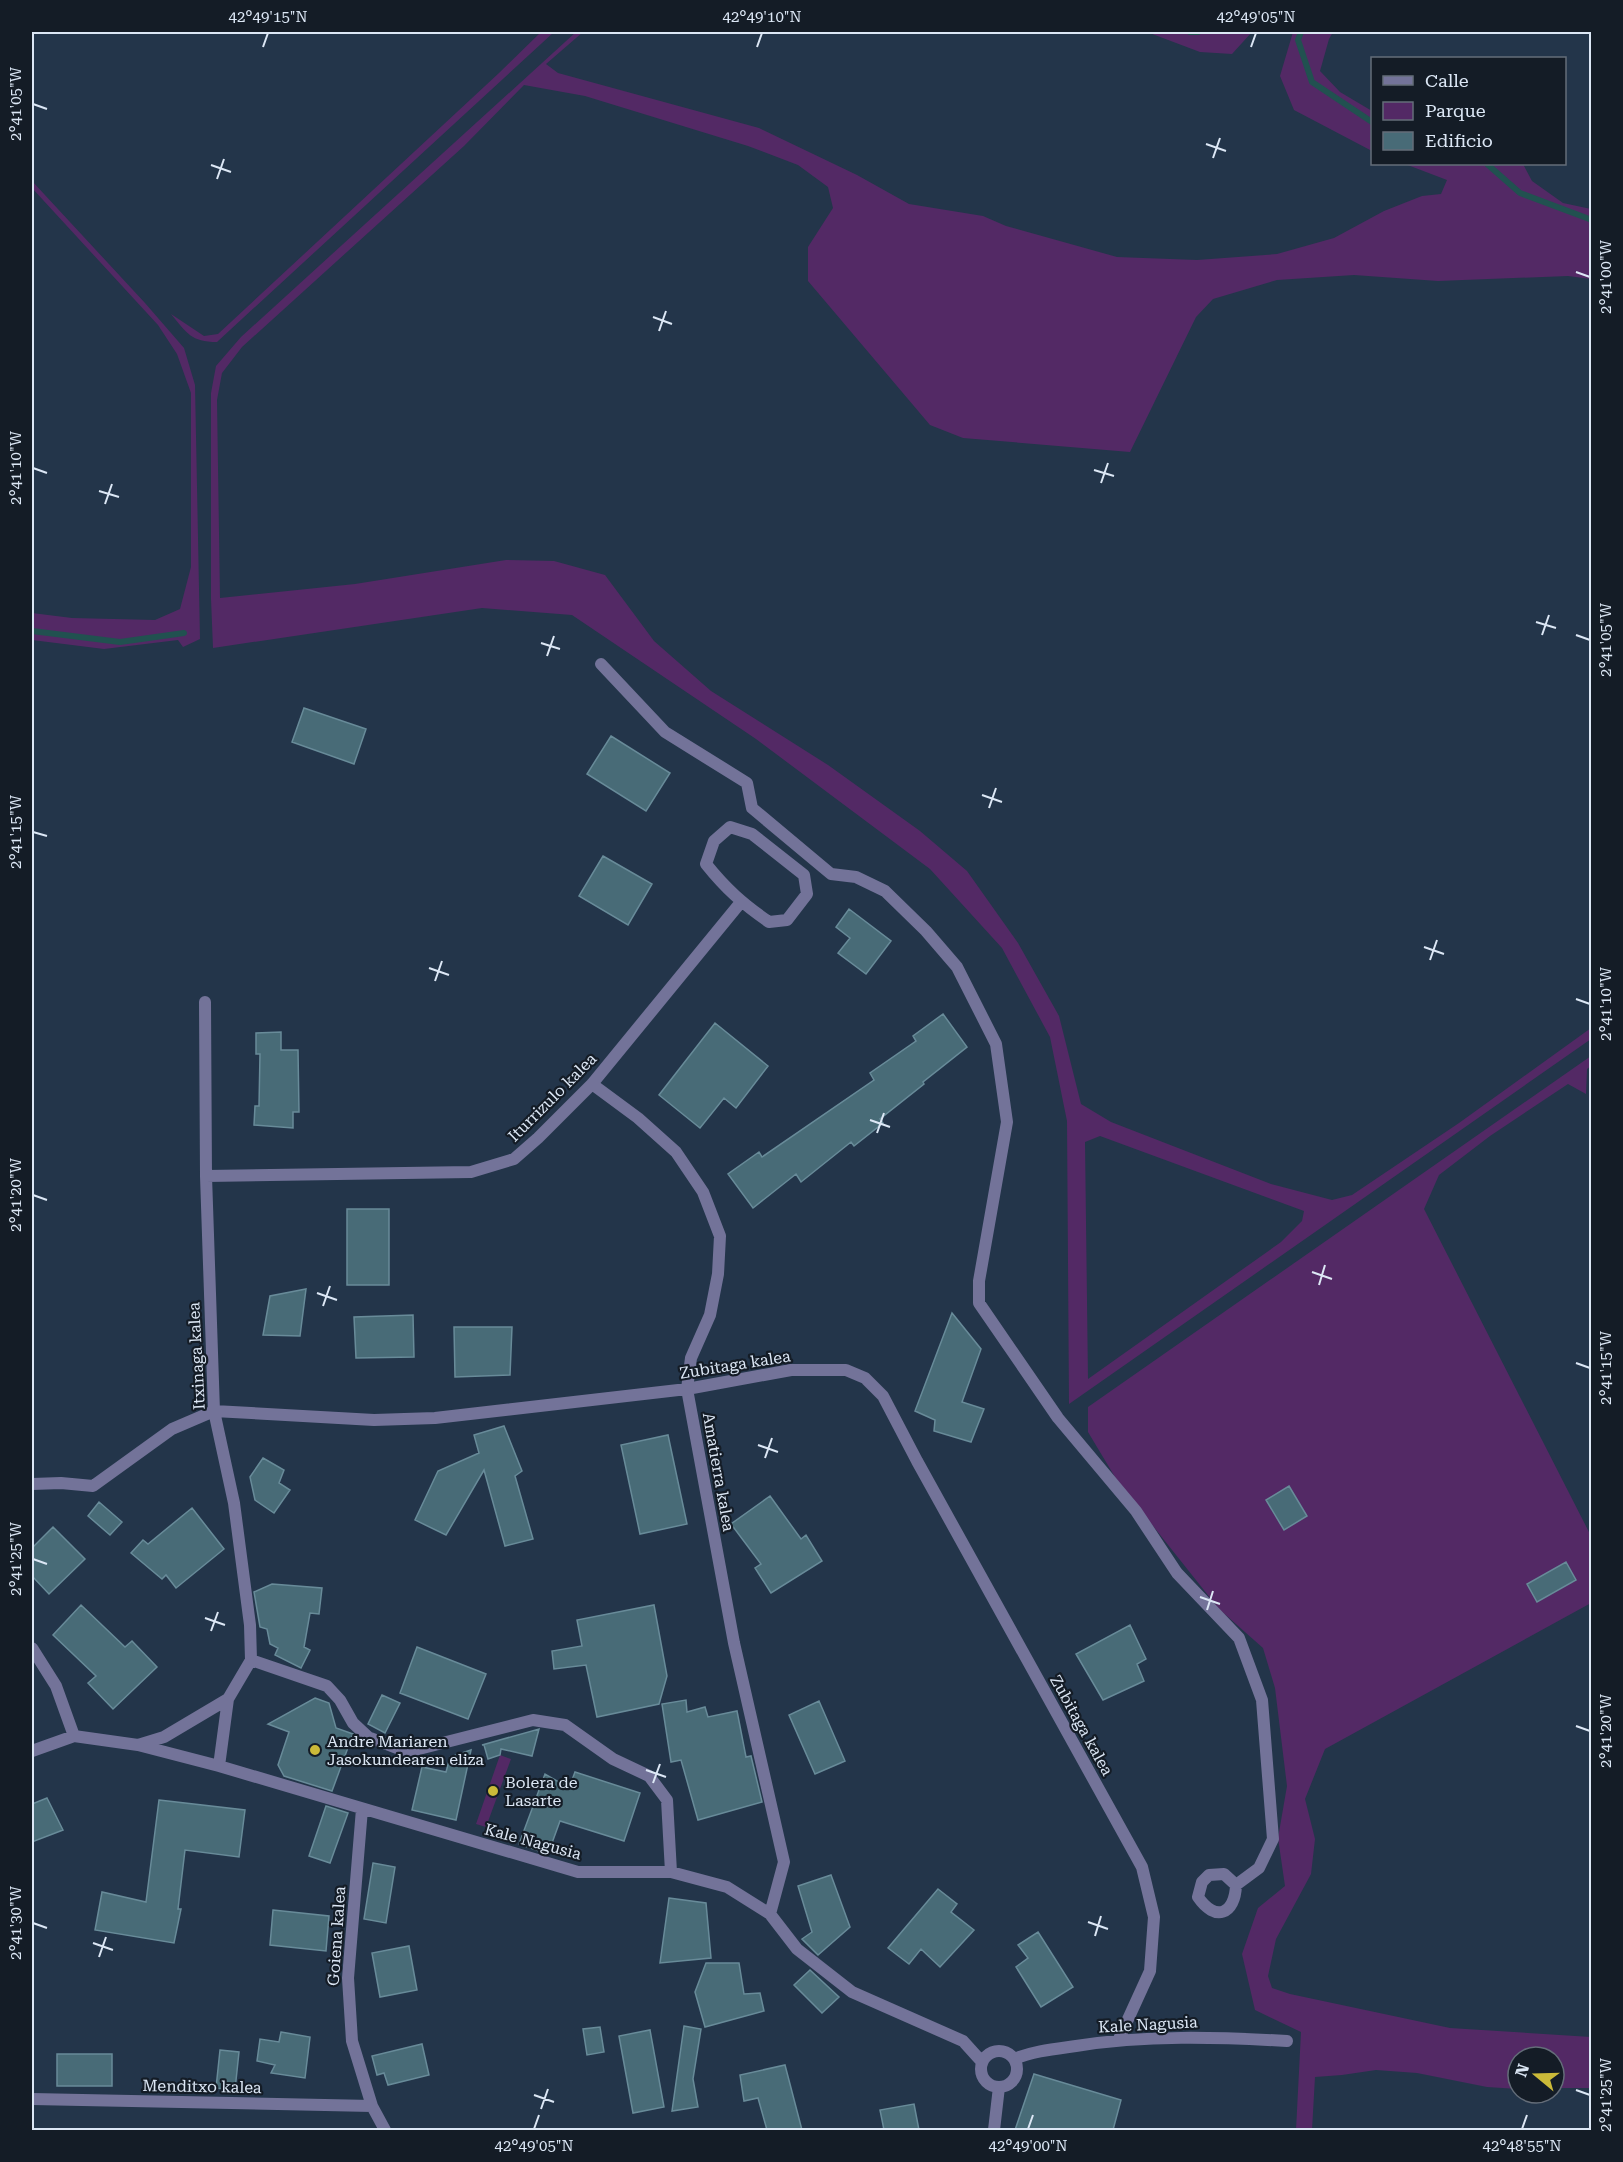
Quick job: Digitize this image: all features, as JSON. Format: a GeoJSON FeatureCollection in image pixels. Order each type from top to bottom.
{"type":"FeatureCollection","features":[{"type":"Feature","properties":{"kind":"street"},"geometry":{"type":"LineString","coordinates":[[601,664],[665,732],[747,783],[752,808],[831,874],[856,877],[885,891],[926,931],[957,967],[996,1044],[1007,1122],[979,1281],[979,1303],[1058,1418],[1136,1511],[1177,1573],[1239,1638],[1262,1700],[1273,1839],[1259,1868],[1236,1884]]}},
{"type":"Feature","properties":{"kind":"street"},"geometry":{"type":"LineString","coordinates":[[730,827],[752,834],[804,875],[807,894],[787,920],[769,922],[741,902],[724,887],[706,864],[714,842],[730,827]]}},
{"type":"Feature","properties":{"kind":"street","name":"Iturrizulo kalea"},"geometry":{"type":"LineString","coordinates":[[206,1176],[471,1172],[514,1159],[592,1084],[741,902]]}},
{"type":"Feature","properties":{"kind":"street","name":"Itxinaga kalea"},"geometry":{"type":"LineString","coordinates":[[205,1002],[206,1176],[214,1411],[234,1503],[250,1626],[251,1660]]}},
{"type":"Feature","properties":{"kind":"street","name":"Amatierra kalea"},"geometry":{"type":"LineString","coordinates":[[592,1084],[638,1118],[676,1152],[703,1192],[720,1236],[718,1274],[710,1315],[691,1358],[687,1389],[734,1643],[784,1862],[770,1914]]}},
{"type":"Feature","properties":{"kind":"street","name":"Zubitaga kalea"},"geometry":{"type":"LineString","coordinates":[[32,1484],[61,1483],[93,1486],[171,1429],[214,1411],[374,1419],[435,1418],[687,1389],[791,1370],[846,1370],[865,1378],[883,1396],[1142,1867],[1154,1917],[1150,1971],[1119,2039]]}},
{"type":"Feature","properties":{"kind":"street"},"geometry":{"type":"LineString","coordinates":[[32,1647],[56,1686],[74,1736]]}},
{"type":"Feature","properties":{"kind":"street"},"geometry":{"type":"LineString","coordinates":[[219,1766],[228,1699],[251,1660],[327,1686],[340,1700],[353,1723],[368,1737],[407,1752],[533,1720],[566,1725],[613,1759],[649,1776],[667,1800],[671,1872]]}},
{"type":"Feature","properties":{"kind":"street"},"geometry":{"type":"LineString","coordinates":[[138,1745],[164,1737],[228,1699]]}},
{"type":"Feature","properties":{"kind":"street","name":"Kale Nagusia"},"geometry":{"type":"LineString","coordinates":[[32,1751],[74,1736],[138,1745],[219,1766],[578,1872],[671,1872],[728,1887],[770,1914],[798,1949],[852,1992],[963,2041],[982,2062]]}},
{"type":"Feature","properties":{"kind":"street","name":"Goiena kalea"},"geometry":{"type":"LineString","coordinates":[[362,1809],[348,1978],[352,2041],[372,2106],[385,2130]]}},
{"type":"Feature","properties":{"kind":"street","name":"Kale Nagusia"},"geometry":{"type":"LineString","coordinates":[[1014,2059],[1029,2052],[1119,2039],[1233,2038],[1287,2042]]}},
{"type":"Feature","properties":{"kind":"street"},"geometry":{"type":"LineString","coordinates":[[997,2051],[1004,2052],[1014,2059],[1017,2066],[1015,2078],[1011,2083],[999,2087],[988,2084],[984,2080],[981,2074],[982,2062],[986,2056],[997,2051]]}},
{"type":"Feature","properties":{"kind":"street"},"geometry":{"type":"LineString","coordinates":[[994,2130],[999,2087]]}},
{"type":"Feature","properties":{"kind":"street","name":"Menditxo kalea"},"geometry":{"type":"LineString","coordinates":[[32,2099],[372,2106]]}},
{"type":"Feature","properties":{"kind":"green space"},"geometry":{"type":"Polygon","coordinates":[[[541,32],[554,32],[217,342],[208,342],[190,335],[171,314],[204,336],[218,334],[541,32]]]}},
{"type":"Feature","properties":{"kind":"green space"},"geometry":{"type":"Polygon","coordinates":[[[576,32],[583,32],[546,64],[558,73],[759,128],[857,175],[909,204],[983,216],[1006,226],[1117,257],[1197,260],[1277,254],[1334,238],[1384,211],[1422,196],[1441,194],[1447,180],[1408,165],[1524,165],[1532,181],[1563,203],[1591,209],[1591,279],[1568,276],[1438,281],[1354,275],[1277,280],[1213,299],[1196,317],[1130,452],[963,438],[930,425],[808,281],[808,247],[833,208],[828,187],[798,165],[748,146],[585,96],[524,85],[464,146],[242,347],[222,373],[217,400],[220,598],[355,584],[506,560],[554,561],[605,575],[654,641],[711,691],[828,765],[920,831],[967,871],[1018,943],[1059,1016],[1081,1104],[1111,1122],[1271,1184],[1332,1200],[1352,1195],[1459,1123],[1591,1028],[1591,1039],[1069,1404],[1067,1121],[1050,1037],[1002,948],[930,869],[756,739],[572,615],[482,608],[213,648],[211,393],[216,366],[241,337],[576,32]],[[1100,1136],[1085,1142],[1088,1379],[1281,1242],[1302,1221],[1304,1211],[1100,1136]]]}},
{"type":"Feature","properties":{"kind":"green space"},"geometry":{"type":"Polygon","coordinates":[[[1147,32],[1252,32],[1232,54],[1200,52],[1147,32]]]}},
{"type":"Feature","properties":{"kind":"green space"},"geometry":{"type":"Polygon","coordinates":[[[1293,32],[1333,32],[1320,71],[1340,92],[1371,110],[1371,150],[1294,110],[1280,76],[1293,32]]]}},
{"type":"Feature","properties":{"kind":"green space"},"geometry":{"type":"Polygon","coordinates":[[[32,181],[184,348],[195,385],[200,639],[183,647],[178,640],[104,649],[32,640],[32,613],[72,618],[155,620],[180,609],[191,567],[191,393],[177,354],[158,325],[32,188],[32,181]]]}},
{"type":"Feature","properties":{"kind":"green space"},"geometry":{"type":"Polygon","coordinates":[[[1591,1056],[1591,1066],[1587,1069],[1586,1094],[1568,1084],[1490,1136],[1439,1175],[1424,1209],[1591,1536],[1591,1603],[1325,1749],[1305,1799],[1315,1839],[1311,1874],[1276,1939],[1268,1976],[1272,1988],[1290,1994],[1450,2028],[1591,2037],[1591,2088],[1566,2088],[1566,2045],[1506,2045],[1506,2088],[1487,2087],[1417,2073],[1376,2070],[1315,2077],[1312,2130],[1296,2130],[1301,2032],[1255,2010],[1242,1954],[1258,1908],[1285,1886],[1278,1838],[1287,1786],[1275,1688],[1263,1648],[1219,1609],[1118,1482],[1088,1432],[1088,1407],[1591,1056]]]}},
{"type":"Feature","properties":{"kind":"green space","name":"Bolera de Lasarte"},"geometry":{"type":"Polygon","coordinates":[[[500,1755],[511,1759],[486,1827],[476,1824],[500,1755]]]}},
{"type":"Feature","properties":{"kind":"building"},"geometry":{"type":"Polygon","coordinates":[[[304,708],[366,729],[354,764],[292,742],[304,708]]]}},
{"type":"Feature","properties":{"kind":"building"},"geometry":{"type":"Polygon","coordinates":[[[611,736],[670,773],[646,811],[587,774],[611,736]]]}},
{"type":"Feature","properties":{"kind":"building"},"geometry":{"type":"Polygon","coordinates":[[[603,856],[652,884],[628,925],[579,896],[603,856]]]}},
{"type":"Feature","properties":{"kind":"building"},"geometry":{"type":"Polygon","coordinates":[[[849,909],[891,941],[866,974],[838,953],[850,938],[836,927],[849,909]]]}},
{"type":"Feature","properties":{"kind":"building"},"geometry":{"type":"Polygon","coordinates":[[[943,1014],[967,1047],[880,1119],[883,1123],[854,1146],[851,1142],[801,1182],[796,1174],[753,1208],[728,1174],[759,1152],[762,1157],[874,1080],[870,1073],[916,1041],[913,1036],[943,1014]]]}},
{"type":"Feature","properties":{"kind":"building"},"geometry":{"type":"Polygon","coordinates":[[[715,1023],[768,1066],[736,1108],[724,1098],[700,1128],[659,1095],[715,1023]]]}},
{"type":"Feature","properties":{"kind":"building"},"geometry":{"type":"Polygon","coordinates":[[[281,1032],[281,1050],[298,1050],[299,1112],[293,1112],[293,1128],[254,1125],[255,1106],[259,1106],[260,1054],[256,1054],[256,1033],[281,1032]]]}},
{"type":"Feature","properties":{"kind":"building"},"geometry":{"type":"Polygon","coordinates":[[[347,1209],[389,1209],[389,1285],[347,1285],[347,1209]]]}},
{"type":"Feature","properties":{"kind":"building"},"geometry":{"type":"Polygon","coordinates":[[[306,1289],[300,1336],[263,1335],[270,1296],[306,1289]]]}},
{"type":"Feature","properties":{"kind":"building"},"geometry":{"type":"Polygon","coordinates":[[[952,1313],[981,1349],[962,1402],[984,1409],[971,1442],[934,1431],[935,1420],[915,1411],[952,1313]]]}},
{"type":"Feature","properties":{"kind":"building"},"geometry":{"type":"Polygon","coordinates":[[[413,1315],[414,1357],[356,1358],[354,1317],[413,1315]]]}},
{"type":"Feature","properties":{"kind":"building"},"geometry":{"type":"Polygon","coordinates":[[[454,1327],[512,1327],[510,1375],[455,1377],[454,1327]]]}},
{"type":"Feature","properties":{"kind":"building"},"geometry":{"type":"Polygon","coordinates":[[[504,1426],[522,1471],[515,1476],[533,1539],[505,1546],[484,1470],[446,1535],[415,1520],[438,1471],[479,1453],[474,1435],[504,1426]]]}},
{"type":"Feature","properties":{"kind":"building"},"geometry":{"type":"Polygon","coordinates":[[[668,1435],[687,1524],[640,1534],[621,1445],[668,1435]]]}},
{"type":"Feature","properties":{"kind":"building"},"geometry":{"type":"Polygon","coordinates":[[[263,1458],[284,1470],[279,1483],[290,1490],[274,1513],[255,1500],[250,1477],[263,1458]]]}},
{"type":"Feature","properties":{"kind":"building"},"geometry":{"type":"Polygon","coordinates":[[[1289,1486],[1307,1516],[1284,1530],[1266,1500],[1289,1486]]]}},
{"type":"Feature","properties":{"kind":"building"},"geometry":{"type":"Polygon","coordinates":[[[770,1496],[801,1539],[806,1535],[822,1561],[771,1593],[755,1568],[761,1564],[731,1524],[770,1496]]]}},
{"type":"Feature","properties":{"kind":"building"},"geometry":{"type":"Polygon","coordinates":[[[99,1502],[122,1522],[110,1535],[88,1516],[99,1502]]]}},
{"type":"Feature","properties":{"kind":"building"},"geometry":{"type":"Polygon","coordinates":[[[192,1508],[224,1549],[176,1588],[166,1575],[162,1579],[131,1553],[143,1540],[148,1544],[192,1508]]]}},
{"type":"Feature","properties":{"kind":"building"},"geometry":{"type":"Polygon","coordinates":[[[53,1527],[85,1559],[49,1594],[32,1576],[32,1548],[53,1527]]]}},
{"type":"Feature","properties":{"kind":"building"},"geometry":{"type":"Polygon","coordinates":[[[1566,1562],[1576,1580],[1537,1602],[1527,1584],[1566,1562]]]}},
{"type":"Feature","properties":{"kind":"building"},"geometry":{"type":"Polygon","coordinates":[[[272,1584],[322,1588],[319,1614],[310,1613],[304,1647],[310,1650],[301,1668],[275,1655],[278,1648],[270,1644],[267,1629],[260,1627],[254,1592],[272,1584]]]}},
{"type":"Feature","properties":{"kind":"building"},"geometry":{"type":"Polygon","coordinates":[[[81,1605],[125,1647],[132,1641],[157,1667],[113,1709],[88,1683],[96,1676],[53,1635],[81,1605]]]}},
{"type":"Feature","properties":{"kind":"building"},"geometry":{"type":"Polygon","coordinates":[[[654,1605],[667,1676],[659,1704],[597,1717],[586,1665],[554,1669],[552,1651],[582,1646],[577,1620],[654,1605]]]}},
{"type":"Feature","properties":{"kind":"building"},"geometry":{"type":"Polygon","coordinates":[[[1130,1625],[1146,1659],[1137,1664],[1144,1681],[1103,1700],[1076,1654],[1130,1625]]]}},
{"type":"Feature","properties":{"kind":"building"},"geometry":{"type":"Polygon","coordinates":[[[417,1647],[486,1674],[468,1719],[400,1693],[417,1647]]]}},
{"type":"Feature","properties":{"kind":"building"},"geometry":{"type":"Polygon","coordinates":[[[382,1695],[400,1703],[385,1733],[368,1724],[382,1695]]]}},
{"type":"Feature","properties":{"kind":"building","name":"Andre Mariaren Jasokundearen eliza"},"geometry":{"type":"Polygon","coordinates":[[[315,1698],[329,1703],[336,1728],[353,1734],[332,1791],[284,1776],[278,1765],[289,1732],[268,1724],[315,1698]]]}},
{"type":"Feature","properties":{"kind":"building"},"geometry":{"type":"Polygon","coordinates":[[[686,1700],[687,1712],[705,1707],[708,1717],[737,1711],[746,1757],[751,1756],[762,1802],[698,1820],[681,1760],[671,1762],[662,1704],[686,1700]]]}},
{"type":"Feature","properties":{"kind":"building"},"geometry":{"type":"Polygon","coordinates":[[[819,1701],[845,1761],[815,1774],[789,1715],[819,1701]]]}},
{"type":"Feature","properties":{"kind":"building"},"geometry":{"type":"Polygon","coordinates":[[[539,1729],[532,1756],[501,1749],[500,1755],[488,1759],[484,1745],[482,1745],[539,1729]]]}},
{"type":"Feature","properties":{"kind":"building"},"geometry":{"type":"Polygon","coordinates":[[[471,1750],[456,1820],[412,1810],[422,1767],[446,1772],[450,1757],[471,1750]]]}},
{"type":"Feature","properties":{"kind":"building"},"geometry":{"type":"Polygon","coordinates":[[[575,1772],[640,1793],[624,1841],[560,1821],[548,1854],[519,1844],[545,1774],[569,1788],[575,1772]]]}},
{"type":"Feature","properties":{"kind":"building"},"geometry":{"type":"Polygon","coordinates":[[[47,1798],[63,1830],[32,1842],[32,1804],[47,1798]]]}},
{"type":"Feature","properties":{"kind":"building"},"geometry":{"type":"Polygon","coordinates":[[[159,1800],[245,1810],[239,1857],[185,1850],[178,1909],[181,1909],[174,1943],[95,1930],[102,1892],[146,1902],[159,1800]]]}},
{"type":"Feature","properties":{"kind":"building"},"geometry":{"type":"Polygon","coordinates":[[[326,1806],[348,1813],[330,1863],[309,1856],[326,1806]]]}},
{"type":"Feature","properties":{"kind":"building"},"geometry":{"type":"Polygon","coordinates":[[[373,1863],[395,1867],[386,1923],[364,1919],[373,1863]]]}},
{"type":"Feature","properties":{"kind":"building"},"geometry":{"type":"Polygon","coordinates":[[[831,1875],[850,1927],[818,1955],[802,1939],[812,1932],[798,1886],[831,1875]]]}},
{"type":"Feature","properties":{"kind":"building"},"geometry":{"type":"Polygon","coordinates":[[[938,1889],[957,1904],[951,1912],[974,1930],[940,1967],[921,1949],[909,1964],[888,1948],[938,1889]]]}},
{"type":"Feature","properties":{"kind":"building"},"geometry":{"type":"Polygon","coordinates":[[[669,1898],[706,1903],[711,1958],[660,1963],[669,1898]]]}},
{"type":"Feature","properties":{"kind":"building"},"geometry":{"type":"Polygon","coordinates":[[[273,1910],[329,1916],[326,1951],[270,1945],[273,1910]]]}},
{"type":"Feature","properties":{"kind":"building"},"geometry":{"type":"Polygon","coordinates":[[[1038,1932],[1073,1987],[1041,2007],[1016,1967],[1028,1958],[1018,1945],[1038,1932]]]}},
{"type":"Feature","properties":{"kind":"building"},"geometry":{"type":"Polygon","coordinates":[[[409,1946],[417,1990],[380,1997],[372,1953],[409,1946]]]}},
{"type":"Feature","properties":{"kind":"building"},"geometry":{"type":"Polygon","coordinates":[[[706,1963],[739,1963],[744,1994],[760,1993],[764,2011],[705,2027],[695,1992],[706,1963]]]}},
{"type":"Feature","properties":{"kind":"building"},"geometry":{"type":"Polygon","coordinates":[[[810,1970],[839,1997],[822,2013],[794,1985],[810,1970]]]}},
{"type":"Feature","properties":{"kind":"building"},"geometry":{"type":"Polygon","coordinates":[[[684,2026],[701,2029],[693,2079],[698,2107],[672,2111],[684,2026]]]}},
{"type":"Feature","properties":{"kind":"building"},"geometry":{"type":"Polygon","coordinates":[[[600,2027],[604,2052],[587,2055],[583,2029],[600,2027]]]}},
{"type":"Feature","properties":{"kind":"building"},"geometry":{"type":"Polygon","coordinates":[[[650,2030],[664,2107],[633,2113],[619,2036],[650,2030]]]}},
{"type":"Feature","properties":{"kind":"building"},"geometry":{"type":"Polygon","coordinates":[[[281,2032],[310,2037],[305,2078],[271,2073],[275,2065],[257,2061],[260,2039],[279,2042],[281,2032]]]}},
{"type":"Feature","properties":{"kind":"building"},"geometry":{"type":"Polygon","coordinates":[[[422,2044],[429,2075],[388,2085],[384,2073],[377,2075],[372,2056],[422,2044]]]}},
{"type":"Feature","properties":{"kind":"building"},"geometry":{"type":"Polygon","coordinates":[[[220,2050],[239,2052],[235,2090],[216,2088],[220,2050]]]}},
{"type":"Feature","properties":{"kind":"building"},"geometry":{"type":"Polygon","coordinates":[[[57,2054],[112,2054],[112,2086],[57,2086],[57,2054]]]}},
{"type":"Feature","properties":{"kind":"building"},"geometry":{"type":"Polygon","coordinates":[[[785,2065],[802,2130],[767,2130],[758,2098],[744,2101],[740,2075],[785,2065]]]}},
{"type":"Feature","properties":{"kind":"building"},"geometry":{"type":"Polygon","coordinates":[[[1034,2074],[1121,2100],[1113,2130],[1015,2130],[1034,2074]]]}},
{"type":"Feature","properties":{"kind":"building"},"geometry":{"type":"Polygon","coordinates":[[[914,2104],[919,2130],[884,2130],[880,2110],[914,2104]]]}},
{"type":"Feature","properties":{"kind":"waterway"},"geometry":{"type":"LineString","coordinates":[[1190,32],[1198,32]]}},
{"type":"Feature","properties":{"kind":"waterway"},"geometry":{"type":"LineString","coordinates":[[1301,32],[1298,40],[1312,82],[1371,121]]}},
{"type":"Feature","properties":{"kind":"waterway"},"geometry":{"type":"LineString","coordinates":[[1488,165],[1520,193],[1592,220]]}},
{"type":"Feature","properties":{"kind":"waterway"},"geometry":{"type":"LineString","coordinates":[[32,631],[120,642],[184,633]]}},
{"type":"Feature","properties":{"kind":"place","name":"Andre Mariaren Jasokundearen eliza"},"geometry":{"type":"Point","coordinates":[315,1750]}},
{"type":"Feature","properties":{"kind":"place","name":"Bolera de Lasarte"},"geometry":{"type":"Point","coordinates":[493,1791]}}]}
